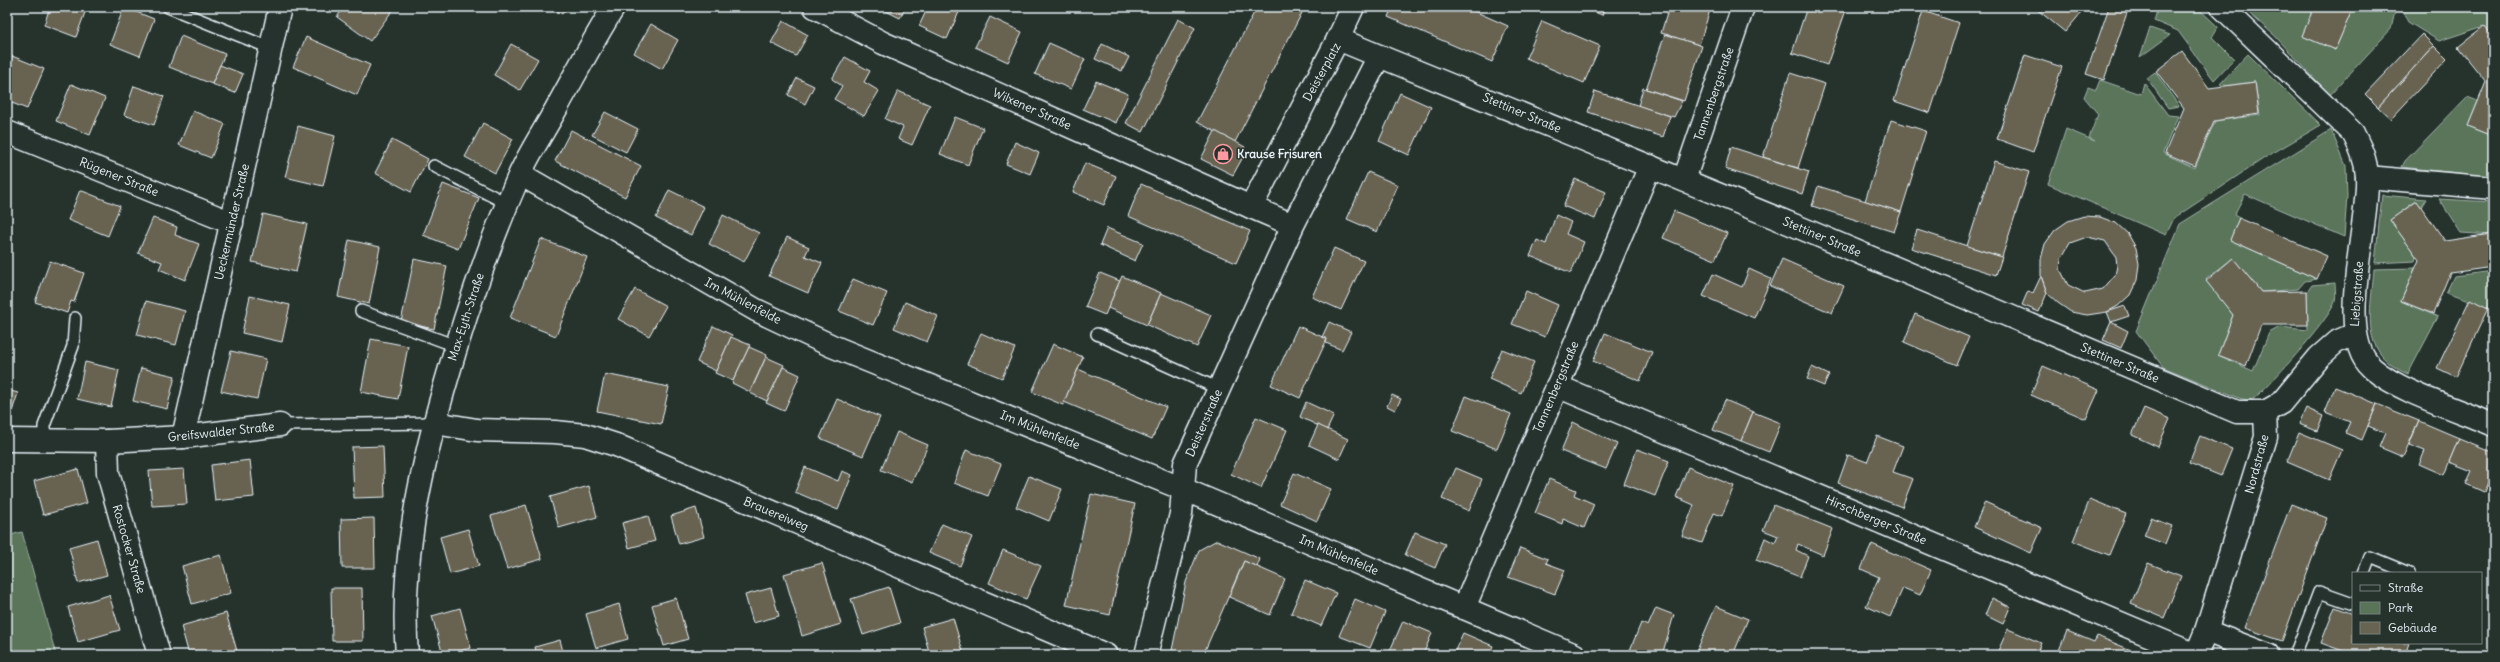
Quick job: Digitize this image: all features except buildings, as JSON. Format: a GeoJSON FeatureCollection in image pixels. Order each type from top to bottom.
{"type":"FeatureCollection","features":[{"type":"Feature","properties":{"kind":"street","name":"Ueckermünder Straße"},"geometry":{"type":"LineString","coordinates":[[183,437],[280,7]]}},
{"type":"Feature","properties":{"kind":"street","name":"Max-Eyth-Straße"},"geometry":{"type":"LineString","coordinates":[[407,655],[406,635],[408,568],[416,503],[435,422],[456,346],[482,266],[520,174],[614,7]]}},
{"type":"Feature","properties":{"kind":"street","name":"Wilxener Straße"},"geometry":{"type":"LineString","coordinates":[[815,7],[883,43],[1251,206]]}},
{"type":"Feature","properties":{"kind":"street"},"geometry":{"type":"LineString","coordinates":[[1338,39],[1353,7]]}},
{"type":"Feature","properties":{"kind":"street","name":"Tannenbergstraße"},"geometry":{"type":"LineString","coordinates":[[1684,180],[1743,7]]}},
{"type":"Feature","properties":{"kind":"street","name":"Liebigstraße"},"geometry":{"type":"LineString","coordinates":[[2222,7],[2353,133],[2364,154],[2367,177],[2355,311],[2355,334],[2361,352],[2371,367],[2390,382],[2493,425]]}},
{"type":"Feature","properties":{"kind":"street","name":"Deisterplatz"},"geometry":{"type":"LineString","coordinates":[[1251,206],[1338,39],[1379,56]]}},
{"type":"Feature","properties":{"kind":"street"},"geometry":{"type":"LineString","coordinates":[[1251,206],[1293,226],[1379,56]]}},
{"type":"Feature","properties":{"kind":"street","name":"Stettiner Straße"},"geometry":{"type":"LineString","coordinates":[[1379,56],[1684,180],[2237,412],[2265,412]]}},
{"type":"Feature","properties":{"kind":"street","name":"Rügener Straße"},"geometry":{"type":"LineString","coordinates":[[7,132],[232,223]]}},
{"type":"Feature","properties":{"kind":"street","name":"Tannenbergstraße"},"geometry":{"type":"LineString","coordinates":[[1464,608],[1556,386],[1650,166]]}},
{"type":"Feature","properties":{"kind":"street","name":"Im Mühlenfelde"},"geometry":{"type":"LineString","coordinates":[[520,174],[763,313],[832,346],[1183,489],[1575,655]]}},
{"type":"Feature","properties":{"kind":"street"},"geometry":{"type":"LineString","coordinates":[[2367,177],[2493,188]]}},
{"type":"Feature","properties":{"kind":"street","name":"Deisterstraße"},"geometry":{"type":"LineString","coordinates":[[1146,655],[1181,514],[1185,464],[1293,226]]}},
{"type":"Feature","properties":{"kind":"street"},"geometry":{"type":"LineString","coordinates":[[2265,412],[2281,403],[2319,357],[2336,342],[2355,334]]}},
{"type":"Feature","properties":{"kind":"street","name":"Hirschberger Straße"},"geometry":{"type":"LineString","coordinates":[[1556,386],[2196,655]]}},
{"type":"Feature","properties":{"kind":"street","name":"Nordstraße"},"geometry":{"type":"LineString","coordinates":[[2196,655],[2206,631],[2266,437],[2265,412]]}},
{"type":"Feature","properties":{"kind":"street","name":"Brauereiweg"},"geometry":{"type":"LineString","coordinates":[[435,422],[477,430],[555,432],[585,435],[616,445],[1106,655]]}},
{"type":"Feature","properties":{"kind":"street","name":"Greifswalder Straße"},"geometry":{"type":"LineString","coordinates":[[7,440],[44,442],[106,442],[183,437],[280,425]]}},
{"type":"Feature","properties":{"kind":"street","name":"Rostocker Straße"},"geometry":{"type":"LineString","coordinates":[[106,442],[108,473],[159,655]]}},
{"type":"Feature","properties":{"kind":"street"},"geometry":{"type":"LineString","coordinates":[[2206,631],[2268,655]]}},
{"type":"Feature","properties":{"kind":"lane"},"geometry":{"type":"LineString","coordinates":[[168,7],[270,48]]}},
{"type":"Feature","properties":{"kind":"lane"},"geometry":{"type":"LineString","coordinates":[[434,166],[508,204]]}},
{"type":"Feature","properties":{"kind":"lane"},"geometry":{"type":"LineString","coordinates":[[361,311],[456,346]]}},
{"type":"Feature","properties":{"kind":"lane"},"geometry":{"type":"LineString","coordinates":[[44,442],[44,426],[73,346],[75,318]]}},
{"type":"Feature","properties":{"kind":"lane"},"geometry":{"type":"LineString","coordinates":[[1097,334],[1219,389]]}},
{"type":"Feature","properties":{"kind":"lane","name":"Greifswalder Straße"},"geometry":{"type":"LineString","coordinates":[[280,425],[435,422]]}},
{"type":"Feature","properties":{"kind":"lane"},"geometry":{"type":"LineString","coordinates":[[2364,572],[2370,557],[2407,572]]}},
{"type":"Feature","properties":{"kind":"lane"},"geometry":{"type":"LineString","coordinates":[[2295,655],[2319,592],[2352,604]]}},
{"type":"Feature","properties":{"kind":"green space"},"geometry":{"type":"Polygon","coordinates":[[[2158,7],[2197,7],[2218,27],[2212,37],[2234,59],[2214,80],[2178,31],[2154,21],[2158,7]]]}},
{"type":"Feature","properties":{"kind":"green space"},"geometry":{"type":"Polygon","coordinates":[[[2242,7],[2314,7],[2302,36],[2335,50],[2352,10],[2370,7],[2396,7],[2391,29],[2330,95],[2274,35],[2242,7]]]}},
{"type":"Feature","properties":{"kind":"green space"},"geometry":{"type":"Polygon","coordinates":[[[2400,7],[2493,7],[2493,37],[2484,26],[2439,41],[2408,22],[2400,7]]]}},
{"type":"Feature","properties":{"kind":"green space"},"geometry":{"type":"Polygon","coordinates":[[[2150,28],[2170,35],[2140,57],[2150,28]]]}},
{"type":"Feature","properties":{"kind":"green space"},"geometry":{"type":"Polygon","coordinates":[[[2248,54],[2321,125],[2266,157],[2174,218],[2166,235],[2048,184],[2066,129],[2095,141],[2089,138],[2098,114],[2084,97],[2088,87],[2096,90],[2100,80],[2141,94],[2144,83],[2168,115],[2178,116],[2163,153],[2195,168],[2215,121],[2260,115],[2255,82],[2223,86],[2220,84],[2248,54]]]}},
{"type":"Feature","properties":{"kind":"green space"},"geometry":{"type":"Polygon","coordinates":[[[2155,72],[2179,106],[2168,108],[2147,78],[2155,72]]]}},
{"type":"Feature","properties":{"kind":"green space"},"geometry":{"type":"Polygon","coordinates":[[[2467,97],[2478,101],[2468,126],[2493,136],[2493,177],[2402,167],[2405,161],[2467,97]]]}},
{"type":"Feature","properties":{"kind":"green space"},"geometry":{"type":"Polygon","coordinates":[[[2331,130],[2346,166],[2347,196],[2344,237],[2245,194],[2234,215],[2239,218],[2230,240],[2317,279],[2305,281],[2298,289],[2261,292],[2233,258],[2206,279],[2233,315],[2218,355],[2253,371],[2269,333],[2280,327],[2308,330],[2307,292],[2312,285],[2335,283],[2336,294],[2334,304],[2329,313],[2296,354],[2271,382],[2252,400],[2242,399],[2163,367],[2136,331],[2180,224],[2331,130]]]}},
{"type":"Feature","properties":{"kind":"green space"},"geometry":{"type":"Polygon","coordinates":[[[2382,195],[2426,199],[2421,207],[2416,201],[2390,220],[2416,256],[2415,261],[2375,263],[2382,195]]]}},
{"type":"Feature","properties":{"kind":"green space"},"geometry":{"type":"Polygon","coordinates":[[[2439,199],[2493,202],[2493,235],[2461,233],[2439,199]]]}},
{"type":"Feature","properties":{"kind":"green space"},"geometry":{"type":"Polygon","coordinates":[[[2415,268],[2401,301],[2438,317],[2408,374],[2392,365],[2381,355],[2374,343],[2370,316],[2374,269],[2415,268]]]}},
{"type":"Feature","properties":{"kind":"green space"},"geometry":{"type":"Polygon","coordinates":[[[2493,271],[2493,298],[2488,308],[2446,293],[2454,276],[2493,271]]]}},
{"type":"Feature","properties":{"kind":"green space"},"geometry":{"type":"Polygon","coordinates":[[[22,532],[56,655],[7,655],[7,536],[22,532]]]}},
{"type":"Feature","properties":{"kind":"place","name":"Krause Frisuren"},"geometry":{"type":"Point","coordinates":[1223,154]}}]}
